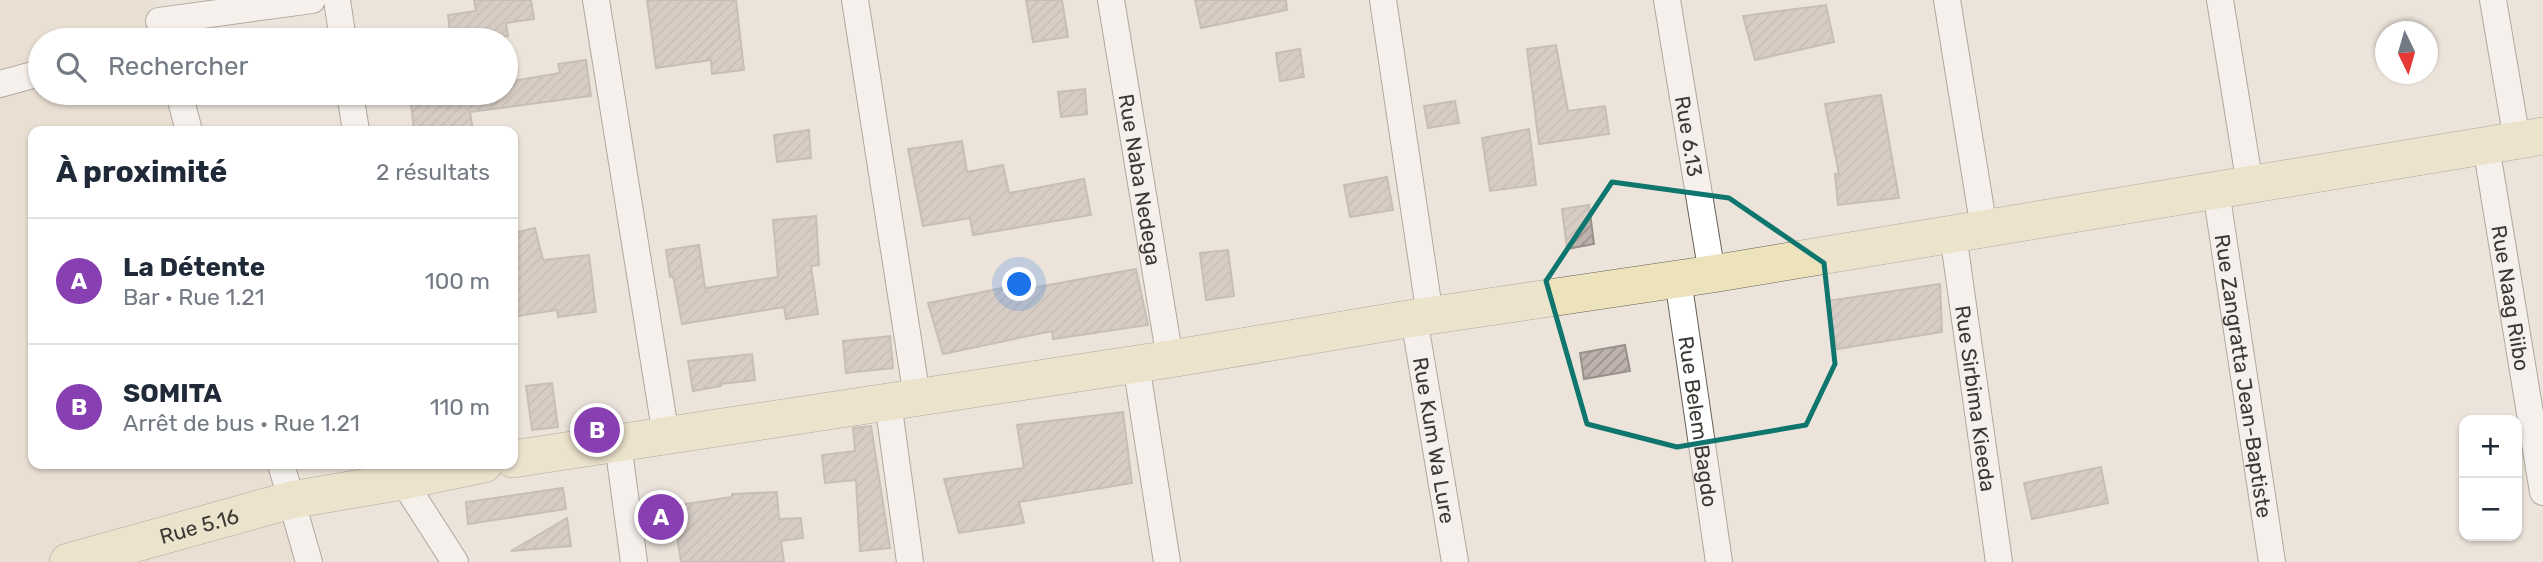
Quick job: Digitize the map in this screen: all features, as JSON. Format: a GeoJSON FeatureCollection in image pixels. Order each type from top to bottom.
{"type":"FeatureCollection","features":[{"type":"Feature","properties":{"kind":"main road"},"geometry":{"type":"LineString","coordinates":[[518,458],[1695,277],[2515,141]]}},
{"type":"Feature","properties":{"kind":"main road","name":"Rue 5.16"},"geometry":{"type":"LineString","coordinates":[[68,562],[292,500],[403,473],[439,469]]}},
{"type":"Feature","properties":{"kind":"street"},"geometry":{"type":"LineString","coordinates":[[160,28],[312,0]]}},
{"type":"Feature","properties":{"kind":"street"},"geometry":{"type":"LineString","coordinates":[[337,0],[341,28]]}},
{"type":"Feature","properties":{"kind":"street"},"geometry":{"type":"LineString","coordinates":[[596,0],[666,436]]}},
{"type":"Feature","properties":{"kind":"street"},"geometry":{"type":"LineString","coordinates":[[855,0],[902,400],[910,562]]}},
{"type":"Feature","properties":{"kind":"street","name":"Rue Naba Nedega"},"geometry":{"type":"LineString","coordinates":[[1111,0],[1153,361],[1167,562]]}},
{"type":"Feature","properties":{"kind":"street","name":"Rue Kum Wa Lure"},"geometry":{"type":"LineString","coordinates":[[1383,0],[1455,562]]}},
{"type":"Feature","properties":{"kind":"street","name":"Rue 6.13"},"geometry":{"type":"LineString","coordinates":[[1667,0],[1695,277]]}},
{"type":"Feature","properties":{"kind":"street"},"geometry":{"type":"LineString","coordinates":[[1947,0],[1968,231]]}},
{"type":"Feature","properties":{"kind":"street","name":"Rue Zangratta Jean-Baptiste"},"geometry":{"type":"LineString","coordinates":[[2220,0],[2233,188],[2273,562]]}},
{"type":"Feature","properties":{"kind":"street","name":"Rue Naag Riibo"},"geometry":{"type":"LineString","coordinates":[[2493,0],[2515,141],[2543,492]]}},
{"type":"Feature","properties":{"kind":"street"},"geometry":{"type":"LineString","coordinates":[[0,84],[28,76]]}},
{"type":"Feature","properties":{"kind":"street"},"geometry":{"type":"LineString","coordinates":[[181,105],[188,126]]}},
{"type":"Feature","properties":{"kind":"street"},"geometry":{"type":"LineString","coordinates":[[352,105],[355,126]]}},
{"type":"Feature","properties":{"kind":"street","name":"Rue Sirbima Kieeda"},"geometry":{"type":"LineString","coordinates":[[1968,231],[1999,562]]}},
{"type":"Feature","properties":{"kind":"street","name":"Rue Belem Bagdo"},"geometry":{"type":"LineString","coordinates":[[1695,277],[1719,562]]}},
{"type":"Feature","properties":{"kind":"street"},"geometry":{"type":"LineString","coordinates":[[618,444],[634,562]]}},
{"type":"Feature","properties":{"kind":"street"},"geometry":{"type":"LineString","coordinates":[[283,469],[309,562]]}},
{"type":"Feature","properties":{"kind":"street"},"geometry":{"type":"LineString","coordinates":[[403,473],[455,562]]}},
{"type":"Feature","properties":{"kind":"highlighted area"},"geometry":{"type":"Polygon","coordinates":[[[1612,182],[1729,198],[1824,263],[1835,364],[1806,425],[1677,447],[1587,424],[1546,281],[1612,182]]]}},
{"type":"Feature","properties":{"kind":"shaded area"},"geometry":{"type":"Polygon","coordinates":[[[0,0],[153,0],[161,28],[28,28],[28,105],[182,105],[188,126],[28,126],[28,469],[282,469],[309,562],[0,562],[0,0]]]}},
{"type":"Feature","properties":{"kind":"building"},"geometry":{"type":"Polygon","coordinates":[[[474,0],[531,0],[534,19],[506,23],[507,28],[450,28],[448,15],[476,11],[474,0]]]}},
{"type":"Feature","properties":{"kind":"building"},"geometry":{"type":"Polygon","coordinates":[[[647,0],[736,0],[744,70],[712,74],[711,60],[656,68],[647,0]]]}},
{"type":"Feature","properties":{"kind":"building"},"geometry":{"type":"Polygon","coordinates":[[[1026,0],[1062,0],[1068,37],[1033,42],[1026,0]]]}},
{"type":"Feature","properties":{"kind":"building"},"geometry":{"type":"Polygon","coordinates":[[[1195,0],[1286,0],[1287,10],[1201,28],[1195,0]]]}},
{"type":"Feature","properties":{"kind":"building"},"geometry":{"type":"Polygon","coordinates":[[[1826,5],[1834,42],[1755,60],[1743,16],[1826,5]]]}},
{"type":"Feature","properties":{"kind":"building"},"geometry":{"type":"Polygon","coordinates":[[[1556,45],[1568,111],[1605,106],[1609,134],[1539,144],[1527,49],[1556,45]]]}},
{"type":"Feature","properties":{"kind":"building"},"geometry":{"type":"Polygon","coordinates":[[[1300,49],[1304,77],[1280,81],[1276,53],[1300,49]]]}},
{"type":"Feature","properties":{"kind":"building"},"geometry":{"type":"Polygon","coordinates":[[[586,60],[591,96],[470,112],[472,126],[413,126],[411,105],[518,105],[518,80],[560,73],[558,64],[586,60]]]}},
{"type":"Feature","properties":{"kind":"building"},"geometry":{"type":"Polygon","coordinates":[[[1085,89],[1087,114],[1061,117],[1058,92],[1085,89]]]}},
{"type":"Feature","properties":{"kind":"building"},"geometry":{"type":"Polygon","coordinates":[[[1881,95],[1899,198],[1838,205],[1835,174],[1839,174],[1825,104],[1881,95]]]}},
{"type":"Feature","properties":{"kind":"building"},"geometry":{"type":"Polygon","coordinates":[[[1455,101],[1459,123],[1428,128],[1424,106],[1455,101]]]}},
{"type":"Feature","properties":{"kind":"building"},"geometry":{"type":"Polygon","coordinates":[[[1529,129],[1536,185],[1490,191],[1482,138],[1529,129]]]}},
{"type":"Feature","properties":{"kind":"building"},"geometry":{"type":"Polygon","coordinates":[[[809,130],[811,158],[777,162],[774,135],[809,130]]]}},
{"type":"Feature","properties":{"kind":"building"},"geometry":{"type":"Polygon","coordinates":[[[962,141],[967,172],[1003,165],[1009,193],[1084,179],[1091,215],[973,235],[970,218],[923,226],[908,149],[962,141]]]}},
{"type":"Feature","properties":{"kind":"building"},"geometry":{"type":"Polygon","coordinates":[[[1387,177],[1393,210],[1350,217],[1344,185],[1387,177]]]}},
{"type":"Feature","properties":{"kind":"building"},"geometry":{"type":"Polygon","coordinates":[[[1589,205],[1594,244],[1567,249],[1562,209],[1589,205]]]}},
{"type":"Feature","properties":{"kind":"building"},"geometry":{"type":"Polygon","coordinates":[[[816,216],[819,265],[811,266],[818,314],[786,319],[784,307],[682,324],[666,250],[699,245],[705,288],[778,277],[773,220],[816,216]]]}},
{"type":"Feature","properties":{"kind":"building"},"geometry":{"type":"Polygon","coordinates":[[[535,228],[543,260],[589,255],[596,312],[558,317],[557,310],[518,316],[518,232],[535,228]]]}},
{"type":"Feature","properties":{"kind":"building"},"geometry":{"type":"Polygon","coordinates":[[[1228,250],[1234,296],[1206,300],[1200,253],[1228,250]]]}},
{"type":"Feature","properties":{"kind":"building"},"geometry":{"type":"Polygon","coordinates":[[[1136,269],[1148,325],[1053,339],[1052,331],[943,354],[928,303],[1031,282],[1032,288],[1136,269]]]}},
{"type":"Feature","properties":{"kind":"building"},"geometry":{"type":"Polygon","coordinates":[[[1940,284],[1942,332],[1837,349],[1827,301],[1940,284]]]}},
{"type":"Feature","properties":{"kind":"building"},"geometry":{"type":"Polygon","coordinates":[[[890,336],[893,368],[846,373],[843,341],[890,336]]]}},
{"type":"Feature","properties":{"kind":"building"},"geometry":{"type":"Polygon","coordinates":[[[1625,345],[1630,371],[1584,379],[1580,353],[1625,345]]]}},
{"type":"Feature","properties":{"kind":"building"},"geometry":{"type":"Polygon","coordinates":[[[752,354],[755,380],[693,391],[688,361],[752,354]]]}},
{"type":"Feature","properties":{"kind":"building"},"geometry":{"type":"Polygon","coordinates":[[[552,383],[558,427],[532,430],[526,386],[552,383]]]}},
{"type":"Feature","properties":{"kind":"building"},"geometry":{"type":"Polygon","coordinates":[[[1123,412],[1132,483],[1019,502],[1024,523],[959,533],[944,479],[1024,468],[1017,425],[1123,412]]]}},
{"type":"Feature","properties":{"kind":"building"},"geometry":{"type":"Polygon","coordinates":[[[871,426],[890,548],[860,551],[856,480],[825,483],[822,455],[855,451],[853,428],[871,426]]]}},
{"type":"Feature","properties":{"kind":"building"},"geometry":{"type":"Polygon","coordinates":[[[2101,467],[2108,503],[2032,519],[2024,483],[2101,467]]]}},
{"type":"Feature","properties":{"kind":"building"},"geometry":{"type":"Polygon","coordinates":[[[563,488],[566,509],[468,524],[466,502],[563,488]]]}},
{"type":"Feature","properties":{"kind":"building"},"geometry":{"type":"Polygon","coordinates":[[[777,492],[779,519],[801,518],[803,538],[781,541],[784,562],[681,562],[672,506],[732,497],[732,494],[777,492]]]}},
{"type":"Feature","properties":{"kind":"building"},"geometry":{"type":"Polygon","coordinates":[[[567,518],[571,546],[511,551],[567,518]]]}},
{"type":"Feature","properties":{"kind":"place","name":"SOMITA"},"geometry":{"type":"Point","coordinates":[597,430]}},
{"type":"Feature","properties":{"kind":"place","name":"La Détente"},"geometry":{"type":"Point","coordinates":[661,517]}}]}
